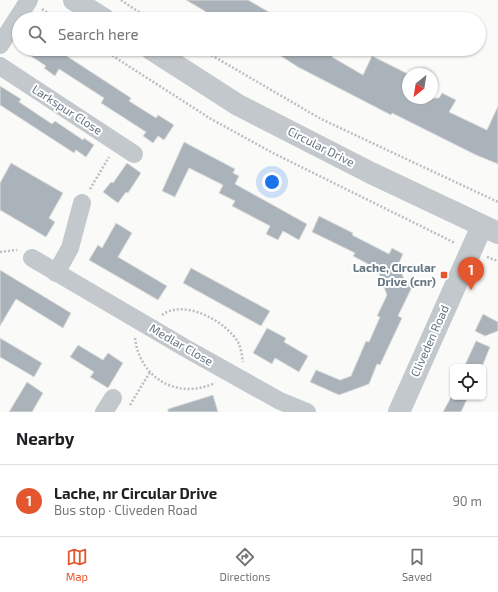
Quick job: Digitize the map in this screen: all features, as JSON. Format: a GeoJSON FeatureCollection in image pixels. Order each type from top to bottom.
{"type":"FeatureCollection","features":[{"type":"Feature","properties":{"kind":"street"},"geometry":{"type":"LineString","coordinates":[[21,12],[29,0]]}},
{"type":"Feature","properties":{"kind":"street"},"geometry":{"type":"LineString","coordinates":[[74,0],[93,12]]}},
{"type":"Feature","properties":{"kind":"street"},"geometry":{"type":"LineString","coordinates":[[0,45],[12,26]]}},
{"type":"Feature","properties":{"kind":"street","name":"Circular Drive"},"geometry":{"type":"LineString","coordinates":[[162,56],[238,105],[371,173],[490,230]]}},
{"type":"Feature","properties":{"kind":"street","name":"Larkspur Close"},"geometry":{"type":"LineString","coordinates":[[0,66],[134,154]]}},
{"type":"Feature","properties":{"kind":"street"},"geometry":{"type":"LineString","coordinates":[[56,273],[70,248],[82,203]]}},
{"type":"Feature","properties":{"kind":"street","name":"Cliveden Road"},"geometry":{"type":"LineString","coordinates":[[399,412],[470,250],[490,230]]}},
{"type":"Feature","properties":{"kind":"street","name":"Medlar Close"},"geometry":{"type":"LineString","coordinates":[[32,258],[147,326],[280,401],[307,412]]}},
{"type":"Feature","properties":{"kind":"path"},"geometry":{"type":"LineString","coordinates":[[121,0],[139,12]]}},
{"type":"Feature","properties":{"kind":"path"},"geometry":{"type":"LineString","coordinates":[[113,56],[212,119],[273,153],[470,250],[498,260]]}},
{"type":"Feature","properties":{"kind":"path"},"geometry":{"type":"LineString","coordinates":[[213,56],[321,119],[498,202]]}},
{"type":"Feature","properties":{"kind":"path"},"geometry":{"type":"LineString","coordinates":[[82,203],[117,143]]}},
{"type":"Feature","properties":{"kind":"path"},"geometry":{"type":"LineString","coordinates":[[177,309],[201,313],[222,324],[239,344],[243,364],[234,375],[214,384],[195,389],[172,387],[156,378],[150,372],[136,351],[134,335],[163,314],[177,309]]}},
{"type":"Feature","properties":{"kind":"path"},"geometry":{"type":"LineString","coordinates":[[126,412],[150,372]]}},
{"type":"Feature","properties":{"kind":"building"},"geometry":{"type":"Polygon","coordinates":[[[186,0],[248,0],[269,12],[206,12],[186,0]]]}},
{"type":"Feature","properties":{"kind":"building"},"geometry":{"type":"Polygon","coordinates":[[[31,56],[67,56],[131,98],[129,101],[156,118],[158,115],[174,125],[164,140],[158,136],[153,143],[143,136],[146,132],[101,103],[104,98],[59,69],[55,76],[44,68],[46,66],[31,56]]]}},
{"type":"Feature","properties":{"kind":"building"},"geometry":{"type":"Polygon","coordinates":[[[281,56],[333,56],[363,75],[372,56],[402,71],[402,104],[438,104],[438,98],[442,93],[456,100],[449,112],[487,130],[498,106],[498,164],[476,155],[392,113],[391,115],[298,67],[281,56]]]}},
{"type":"Feature","properties":{"kind":"building"},"geometry":{"type":"Polygon","coordinates":[[[0,86],[21,99],[19,102],[52,124],[55,121],[83,140],[84,138],[94,145],[86,157],[76,150],[74,153],[0,105],[0,86]]]}},
{"type":"Feature","properties":{"kind":"building"},"geometry":{"type":"Polygon","coordinates":[[[184,142],[235,169],[233,173],[239,176],[235,184],[307,224],[299,240],[283,231],[278,240],[266,234],[270,226],[232,206],[235,201],[219,193],[223,185],[189,168],[175,197],[162,191],[184,142]]]}},
{"type":"Feature","properties":{"kind":"building"},"geometry":{"type":"Polygon","coordinates":[[[11,163],[63,193],[49,218],[55,222],[46,237],[0,210],[0,183],[11,163]]]}},
{"type":"Feature","properties":{"kind":"building"},"geometry":{"type":"Polygon","coordinates":[[[127,163],[141,173],[128,193],[126,192],[118,203],[103,192],[111,182],[113,183],[127,163]]]}},
{"type":"Feature","properties":{"kind":"building"},"geometry":{"type":"Polygon","coordinates":[[[319,216],[353,233],[352,235],[389,254],[392,248],[403,254],[398,265],[405,281],[413,285],[398,316],[402,318],[380,365],[377,364],[369,384],[339,395],[310,382],[316,370],[340,380],[351,376],[366,341],[369,342],[380,317],[377,316],[387,295],[377,269],[353,256],[355,253],[312,232],[319,216]]]}},
{"type":"Feature","properties":{"kind":"building"},"geometry":{"type":"Polygon","coordinates":[[[116,223],[132,233],[118,257],[167,286],[158,300],[89,260],[98,245],[102,248],[116,223]]]}},
{"type":"Feature","properties":{"kind":"building"},"geometry":{"type":"Polygon","coordinates":[[[191,268],[270,311],[261,326],[183,283],[191,268]]]}},
{"type":"Feature","properties":{"kind":"building"},"geometry":{"type":"Polygon","coordinates":[[[0,270],[71,313],[63,328],[16,299],[0,326],[0,270]]]}},
{"type":"Feature","properties":{"kind":"building"},"geometry":{"type":"Polygon","coordinates":[[[483,314],[498,322],[498,331],[485,336],[475,331],[483,314]]]}},
{"type":"Feature","properties":{"kind":"building"},"geometry":{"type":"Polygon","coordinates":[[[267,328],[286,338],[284,342],[308,356],[299,372],[275,358],[272,364],[253,353],[267,328]]]}},
{"type":"Feature","properties":{"kind":"building"},"geometry":{"type":"Polygon","coordinates":[[[0,338],[42,363],[34,377],[0,357],[0,338]]]}},
{"type":"Feature","properties":{"kind":"building"},"geometry":{"type":"Polygon","coordinates":[[[476,341],[490,347],[483,364],[465,364],[476,341]]]}},
{"type":"Feature","properties":{"kind":"building"},"geometry":{"type":"Polygon","coordinates":[[[78,345],[103,360],[108,353],[123,363],[108,388],[90,377],[94,372],[70,357],[78,345]]]}},
{"type":"Feature","properties":{"kind":"building"},"geometry":{"type":"Polygon","coordinates":[[[27,382],[43,393],[32,412],[9,412],[27,382]]]}},
{"type":"Feature","properties":{"kind":"building"},"geometry":{"type":"Polygon","coordinates":[[[213,395],[218,412],[168,412],[168,409],[213,395]]]}},
{"type":"Feature","properties":{"kind":"building"},"geometry":{"type":"Polygon","coordinates":[[[450,399],[467,400],[461,412],[443,412],[450,399]]]}},
{"type":"Feature","properties":{"kind":"place","name":"Lache, Circular Drive (cnr)"},"geometry":{"type":"Point","coordinates":[444,275]}},
{"type":"Feature","properties":{"kind":"place","name":"Lache, nr Circular Drive"},"geometry":{"type":"Point","coordinates":[471,290]}}]}
